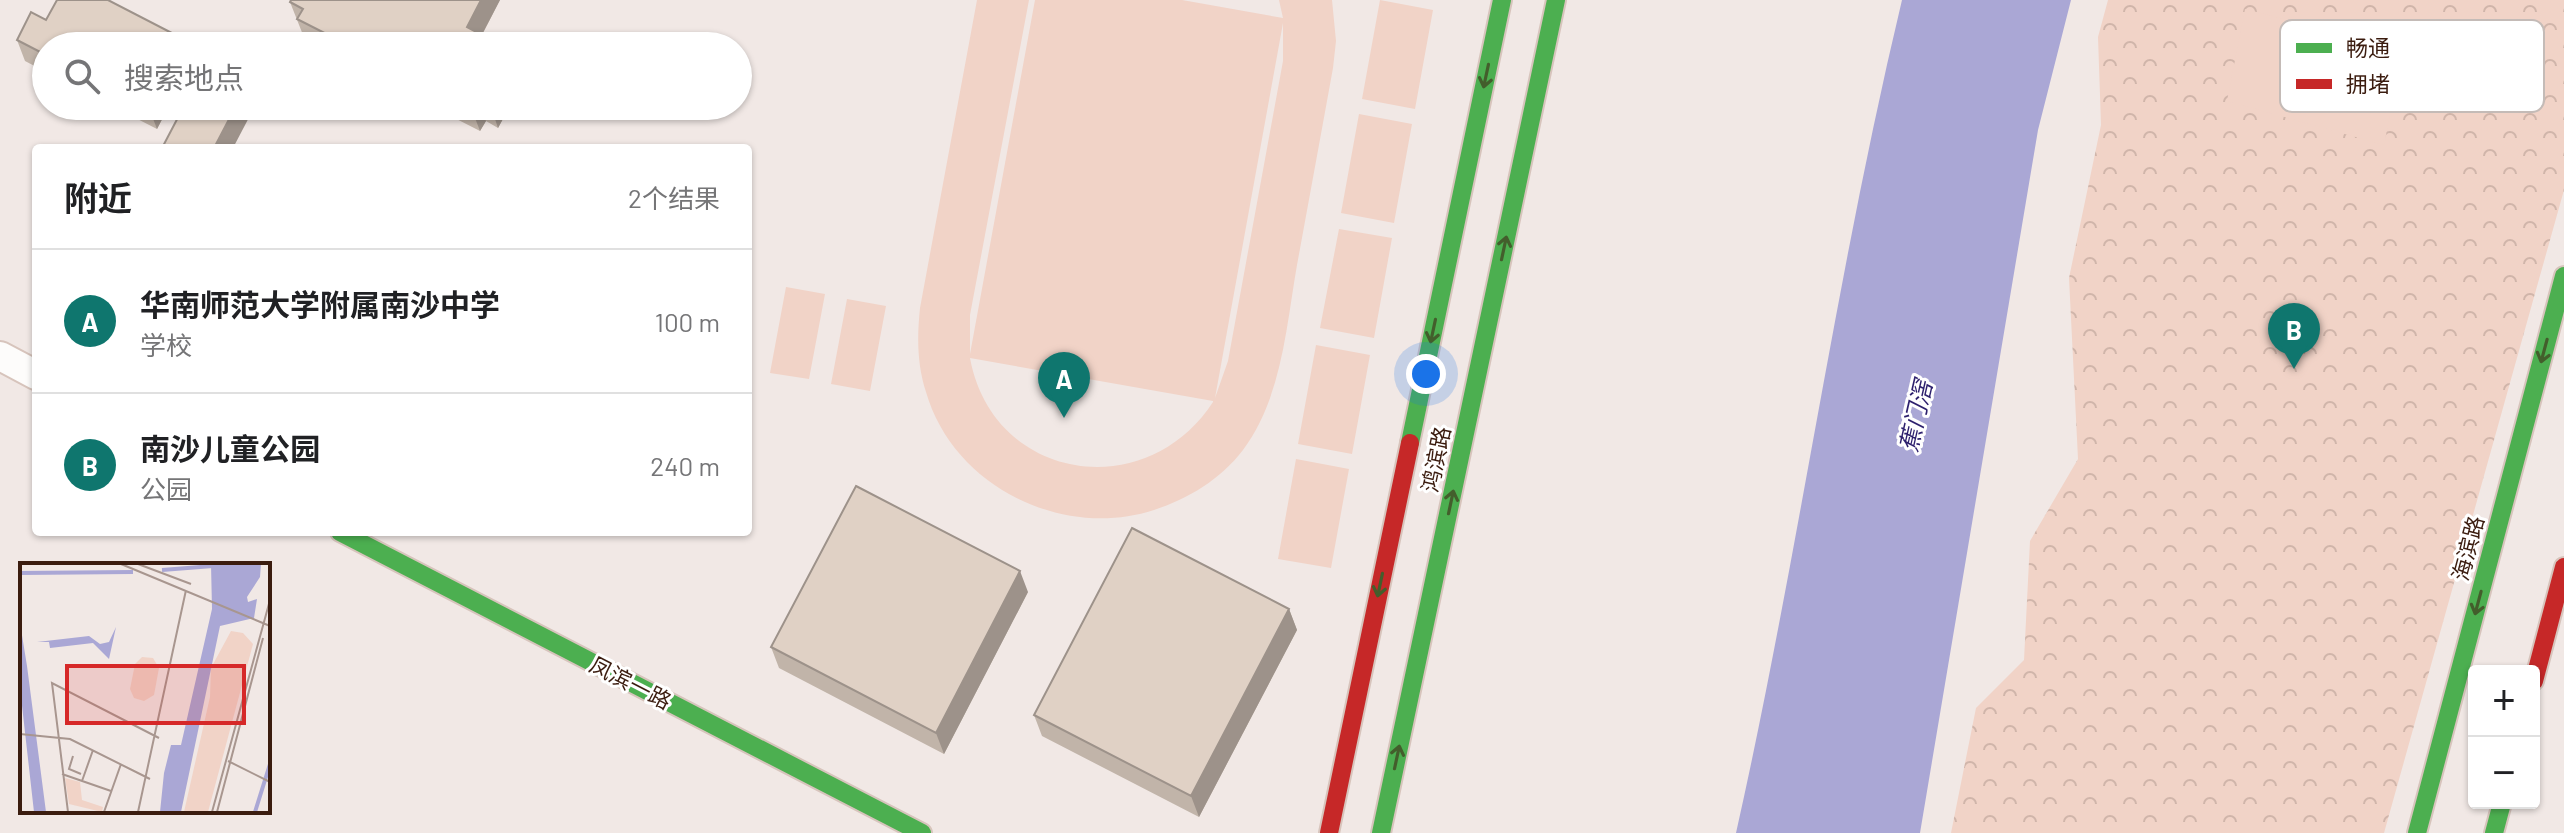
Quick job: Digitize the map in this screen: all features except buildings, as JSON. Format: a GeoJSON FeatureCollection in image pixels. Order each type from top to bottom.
{"type":"FeatureCollection","features":[{"type":"Feature","properties":{"kind":"street","name":"鸿滨路"},"geometry":{"type":"LineString","coordinates":[[1329,833],[1502,0]]}},
{"type":"Feature","properties":{"kind":"street","name":"鸿滨路"},"geometry":{"type":"LineString","coordinates":[[1381,833],[1556,0]]}},
{"type":"Feature","properties":{"kind":"street","name":"海滨路"},"geometry":{"type":"LineString","coordinates":[[2417,833],[2564,276]]}},
{"type":"Feature","properties":{"kind":"street"},"geometry":{"type":"LineString","coordinates":[[0,356],[32,373]]}},
{"type":"Feature","properties":{"kind":"street","name":"凤滨一路"},"geometry":{"type":"LineString","coordinates":[[348,536],[922,833]]}},
{"type":"Feature","properties":{"kind":"street"},"geometry":{"type":"LineString","coordinates":[[2538,665],[2564,567]]}},
{"type":"Feature","properties":{"kind":"street"},"geometry":{"type":"LineString","coordinates":[[2494,833],[2500,809]]}},
{"type":"Feature","properties":{"kind":"green space"},"geometry":{"type":"Polygon","coordinates":[[[977,0],[1029,0],[970,315],[970,354],[1035,0],[1182,0],[1283,18],[1279,0],[1332,0],[1336,41],[1333,68],[1280,361],[1266,408],[1256,429],[1243,450],[1214,479],[1167,505],[1119,517],[1083,517],[1049,511],[1016,498],[986,479],[960,454],[940,425],[926,392],[919,361],[920,308],[977,0]],[[1283,23],[1215,398],[1228,361],[1283,61],[1283,23]],[[970,358],[984,400],[1008,432],[1039,454],[1075,465],[1113,466],[1150,456],[1184,435],[1213,402],[1213,401],[970,358]]]}},
{"type":"Feature","properties":{"kind":"green space"},"geometry":{"type":"Polygon","coordinates":[[[1380,0],[1433,10],[1415,109],[1362,99],[1380,0]]]}},
{"type":"Feature","properties":{"kind":"green space"},"geometry":{"type":"Polygon","coordinates":[[[2108,0],[2564,0],[2564,190],[2384,833],[1951,833],[1976,708],[2024,660],[2030,541],[2078,459],[2069,278],[2101,125],[2098,37],[2108,0]]]}},
{"type":"Feature","properties":{"kind":"green space"},"geometry":{"type":"Polygon","coordinates":[[[2245,9],[2288,20],[2280,20],[2280,112],[2391,112],[2384,145],[2227,101],[2245,9]]]}},
{"type":"Feature","properties":{"kind":"green space"},"geometry":{"type":"Polygon","coordinates":[[[1359,114],[1412,124],[1394,223],[1341,213],[1359,114]]]}},
{"type":"Feature","properties":{"kind":"green space"},"geometry":{"type":"Polygon","coordinates":[[[1339,229],[1392,238],[1374,338],[1320,328],[1339,229]]]}},
{"type":"Feature","properties":{"kind":"green space"},"geometry":{"type":"Polygon","coordinates":[[[786,287],[825,294],[809,379],[770,373],[786,287]]]}},
{"type":"Feature","properties":{"kind":"green space"},"geometry":{"type":"Polygon","coordinates":[[[847,299],[886,306],[870,391],[831,384],[847,299]]]}},
{"type":"Feature","properties":{"kind":"green space"},"geometry":{"type":"Polygon","coordinates":[[[1316,345],[1370,355],[1352,454],[1298,444],[1316,345]]]}},
{"type":"Feature","properties":{"kind":"green space"},"geometry":{"type":"Polygon","coordinates":[[[1296,459],[1349,469],[1331,568],[1278,559],[1296,459]]]}},
{"type":"Feature","properties":{"kind":"water","name":"蕉门滘"},"geometry":{"type":"Polygon","coordinates":[[[1902,0],[2071,0],[2038,130],[1920,833],[1736,833],[1779,625],[1857,207],[1902,0]]]}},
{"type":"Feature","properties":{"kind":"traffic: fast"},"geometry":{"type":"LineString","coordinates":[[1410,443],[1502,0]]}},
{"type":"Feature","properties":{"kind":"traffic: fast"},"geometry":{"type":"LineString","coordinates":[[1381,833],[1556,0]]}},
{"type":"Feature","properties":{"kind":"traffic: fast"},"geometry":{"type":"LineString","coordinates":[[2417,833],[2564,276]]}},
{"type":"Feature","properties":{"kind":"traffic: fast"},"geometry":{"type":"LineString","coordinates":[[348,536],[922,833]]}},
{"type":"Feature","properties":{"kind":"traffic: fast"},"geometry":{"type":"LineString","coordinates":[[2494,833],[2500,809]]}},
{"type":"Feature","properties":{"kind":"traffic: jam"},"geometry":{"type":"LineString","coordinates":[[1329,833],[1410,443]]}},
{"type":"Feature","properties":{"kind":"traffic: jam"},"geometry":{"type":"LineString","coordinates":[[2538,665],[2564,567]]}},
{"type":"Feature","properties":{"kind":"place","name":"南沙儿童公园"},"geometry":{"type":"Point","coordinates":[2294,369]}},
{"type":"Feature","properties":{"kind":"place","name":"华南师范大学附属南沙中学"},"geometry":{"type":"Point","coordinates":[1064,418]}}]}
